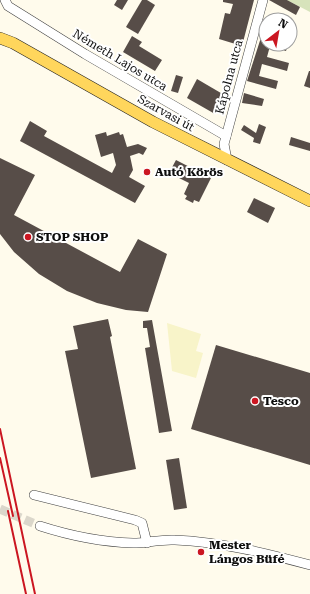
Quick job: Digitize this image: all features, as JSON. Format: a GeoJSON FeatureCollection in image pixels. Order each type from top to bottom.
{"type":"FeatureCollection","features":[{"type":"Feature","properties":{"kind":"main road","name":"Szarvasi út"},"geometry":{"type":"LineString","coordinates":[[0,32],[13,43]]}},
{"type":"Feature","properties":{"kind":"main road","name":"Szarvasi út"},"geometry":{"type":"LineString","coordinates":[[0,38],[13,43],[153,122],[310,201]]}},
{"type":"Feature","properties":{"kind":"street","name":"Németh Lajos utca"},"geometry":{"type":"LineString","coordinates":[[5,0],[8,6],[85,54],[226,136]]}},
{"type":"Feature","properties":{"kind":"street","name":"Kápolna utca"},"geometry":{"type":"LineString","coordinates":[[227,160],[224,144],[263,0]]}},
{"type":"Feature","properties":{"kind":"street"},"geometry":{"type":"LineString","coordinates":[[34,494],[142,523],[147,543]]}},
{"type":"Feature","properties":{"kind":"street"},"geometry":{"type":"LineString","coordinates":[[40,526],[83,539],[111,542],[147,543],[173,540],[220,544],[310,565]]}},
{"type":"Feature","properties":{"kind":"shaded area"},"geometry":{"type":"Polygon","coordinates":[[[167,323],[201,334],[196,351],[203,353],[196,378],[172,371],[167,323]]]}},
{"type":"Feature","properties":{"kind":"green space"},"geometry":{"type":"Polygon","coordinates":[[[287,0],[310,0],[310,12],[287,0]]]}},
{"type":"Feature","properties":{"kind":"building"},"geometry":{"type":"Polygon","coordinates":[[[117,0],[128,0],[122,10],[114,5],[117,0]]]}},
{"type":"Feature","properties":{"kind":"building"},"geometry":{"type":"Polygon","coordinates":[[[142,0],[147,0],[155,5],[138,34],[126,27],[142,0]]]}},
{"type":"Feature","properties":{"kind":"building"},"geometry":{"type":"Polygon","coordinates":[[[223,0],[254,0],[242,46],[219,39],[225,13],[230,14],[233,4],[223,2],[223,0]]]}},
{"type":"Feature","properties":{"kind":"building"},"geometry":{"type":"Polygon","coordinates":[[[269,0],[287,0],[300,7],[298,12],[291,12],[269,0]]]}},
{"type":"Feature","properties":{"kind":"building"},"geometry":{"type":"Polygon","coordinates":[[[132,36],[142,42],[139,46],[162,60],[155,71],[123,52],[132,36]]]}},
{"type":"Feature","properties":{"kind":"building"},"geometry":{"type":"Polygon","coordinates":[[[258,47],[258,52],[268,52],[267,57],[289,63],[287,71],[262,64],[259,76],[278,81],[276,89],[247,81],[258,47]]]}},
{"type":"Feature","properties":{"kind":"building"},"geometry":{"type":"Polygon","coordinates":[[[310,71],[310,88],[304,86],[310,71]]]}},
{"type":"Feature","properties":{"kind":"building"},"geometry":{"type":"Polygon","coordinates":[[[176,75],[183,77],[178,93],[171,91],[176,75]]]}},
{"type":"Feature","properties":{"kind":"building"},"geometry":{"type":"Polygon","coordinates":[[[197,79],[226,96],[215,114],[187,98],[197,79]]]}},
{"type":"Feature","properties":{"kind":"building"},"geometry":{"type":"Polygon","coordinates":[[[244,93],[264,99],[262,106],[242,103],[244,93]]]}},
{"type":"Feature","properties":{"kind":"building"},"geometry":{"type":"Polygon","coordinates":[[[30,121],[47,131],[44,136],[112,173],[116,165],[113,153],[101,157],[95,135],[106,132],[107,136],[119,132],[120,135],[123,134],[127,147],[138,144],[147,148],[143,155],[139,153],[130,156],[133,170],[129,177],[145,186],[135,203],[20,141],[30,121]]]}},
{"type":"Feature","properties":{"kind":"building"},"geometry":{"type":"Polygon","coordinates":[[[259,124],[266,127],[260,144],[253,142],[254,138],[241,130],[244,125],[256,133],[259,124]]]}},
{"type":"Feature","properties":{"kind":"building"},"geometry":{"type":"Polygon","coordinates":[[[291,137],[310,143],[310,151],[289,145],[291,137]]]}},
{"type":"Feature","properties":{"kind":"building","name":"STOP SHOP"},"geometry":{"type":"Polygon","coordinates":[[[0,158],[35,175],[14,215],[120,272],[138,239],[167,254],[148,312],[126,310],[97,303],[67,291],[39,274],[14,252],[0,234],[0,158]]]}},
{"type":"Feature","properties":{"kind":"building"},"geometry":{"type":"Polygon","coordinates":[[[176,160],[211,178],[199,202],[194,200],[193,203],[185,199],[187,196],[184,194],[189,183],[169,173],[176,160]]]}},
{"type":"Feature","properties":{"kind":"building"},"geometry":{"type":"Polygon","coordinates":[[[254,198],[275,208],[268,223],[247,212],[254,198]]]}},
{"type":"Feature","properties":{"kind":"building"},"geometry":{"type":"Polygon","coordinates":[[[108,319],[112,336],[110,337],[136,469],[91,478],[65,351],[78,349],[73,326],[108,319]]]}},
{"type":"Feature","properties":{"kind":"building"},"geometry":{"type":"Polygon","coordinates":[[[152,320],[172,431],[159,433],[145,348],[150,347],[147,328],[143,328],[143,321],[152,320]]]}},
{"type":"Feature","properties":{"kind":"building","name":"Tesco"},"geometry":{"type":"Polygon","coordinates":[[[216,345],[310,373],[310,465],[191,429],[216,345]]]}},
{"type":"Feature","properties":{"kind":"building"},"geometry":{"type":"Polygon","coordinates":[[[179,458],[187,508],[174,510],[166,460],[179,458]]]}},
{"type":"Feature","properties":{"kind":"tunnel"},"geometry":{"type":"LineString","coordinates":[[0,509],[40,526]]}},
{"type":"Feature","properties":{"kind":"railway"},"geometry":{"type":"LineString","coordinates":[[0,429],[35,594]]}},
{"type":"Feature","properties":{"kind":"railway"},"geometry":{"type":"LineString","coordinates":[[0,458],[13,516]]}},
{"type":"Feature","properties":{"kind":"railway"},"geometry":{"type":"LineString","coordinates":[[8,511],[26,594]]}},
{"type":"Feature","properties":{"kind":"place","name":"Autó Körös"},"geometry":{"type":"Point","coordinates":[147,172]}},
{"type":"Feature","properties":{"kind":"place","name":"STOP SHOP"},"geometry":{"type":"Point","coordinates":[28,237]}},
{"type":"Feature","properties":{"kind":"place","name":"Tesco"},"geometry":{"type":"Point","coordinates":[255,401]}},
{"type":"Feature","properties":{"kind":"place","name":"Mester Lángos Büfé"},"geometry":{"type":"Point","coordinates":[201,552]}}]}
